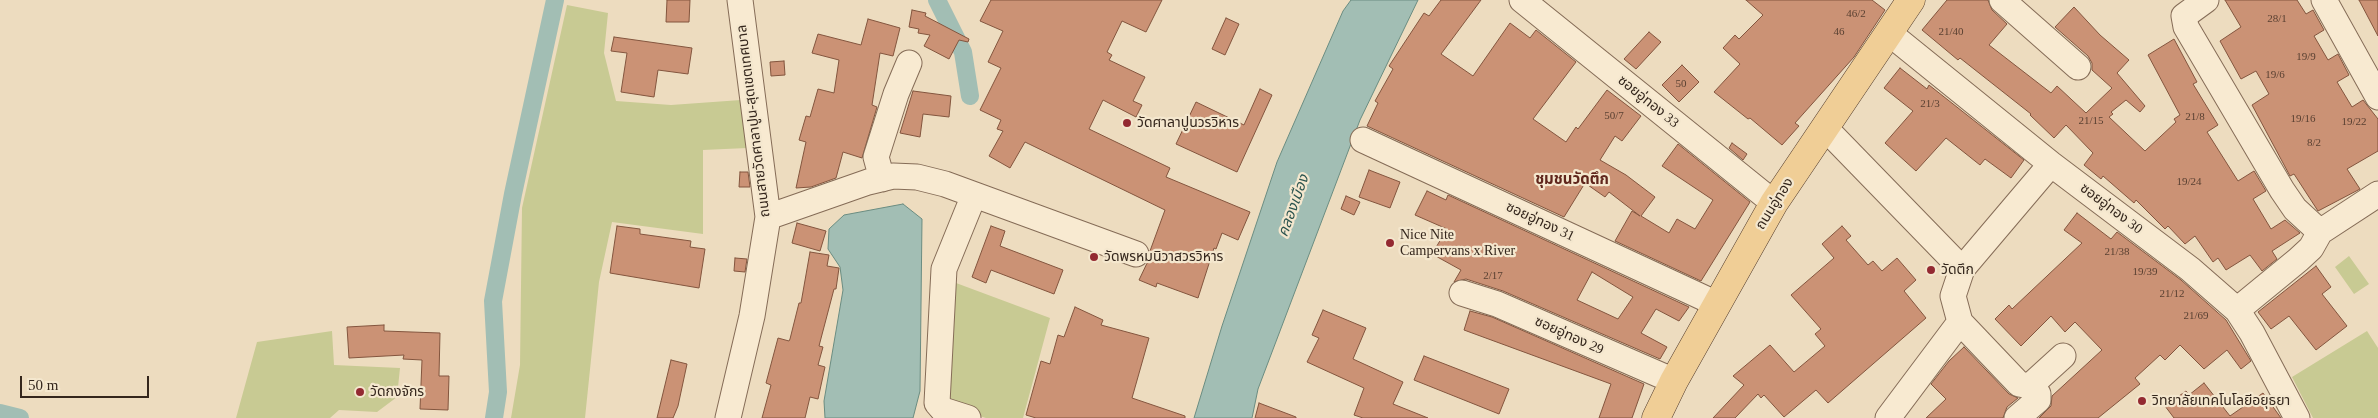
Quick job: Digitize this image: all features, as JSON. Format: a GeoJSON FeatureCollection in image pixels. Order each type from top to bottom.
{"type":"FeatureCollection","features":[{"type":"Feature","properties":{"kind":"main road","name":"ถนนอู่ทอง"},"geometry":{"type":"LineString","coordinates":[[1656,418],[1674,382],[1774,203],[1912,0]]}},
{"type":"Feature","properties":{"kind":"street","name":"ถนนสายวัดศาลาปูน-สุดเขตเทศบาล"},"geometry":{"type":"LineString","coordinates":[[728,418],[752,316],[768,217],[740,0]]}},
{"type":"Feature","properties":{"kind":"street","name":"ซอยอู่ทอง 33"},"geometry":{"type":"LineString","coordinates":[[1522,0],[1774,203]]}},
{"type":"Feature","properties":{"kind":"street"},"geometry":{"type":"LineString","coordinates":[[2002,0],[2078,67]]}},
{"type":"Feature","properties":{"kind":"street"},"geometry":{"type":"LineString","coordinates":[[2206,0],[2184,16],[2186,27],[2291,203],[2320,232]]}},
{"type":"Feature","properties":{"kind":"street"},"geometry":{"type":"LineString","coordinates":[[2324,0],[2378,97]]}},
{"type":"Feature","properties":{"kind":"street","name":"ซอยอู่ทอง 30"},"geometry":{"type":"LineString","coordinates":[[1889,33],[2051,164],[2190,269],[2237,310],[2252,333],[2297,418]]}},
{"type":"Feature","properties":{"kind":"street"},"geometry":{"type":"LineString","coordinates":[[882,179],[876,157],[896,94],[909,63]]}},
{"type":"Feature","properties":{"kind":"street"},"geometry":{"type":"LineString","coordinates":[[1825,128],[1962,268]]}},
{"type":"Feature","properties":{"kind":"street","name":"ซอยอู่ทอง 31"},"geometry":{"type":"LineString","coordinates":[[1363,140],[1717,304]]}},
{"type":"Feature","properties":{"kind":"street"},"geometry":{"type":"LineString","coordinates":[[2017,418],[2038,400],[2038,394],[2030,386],[2019,384],[1960,322],[1952,296],[1962,268],[2051,164]]}},
{"type":"Feature","properties":{"kind":"street"},"geometry":{"type":"LineString","coordinates":[[768,217],[893,176],[917,177],[974,194],[1136,254]]}},
{"type":"Feature","properties":{"kind":"street"},"geometry":{"type":"LineString","coordinates":[[968,418],[943,410],[937,403],[944,269],[974,194]]}},
{"type":"Feature","properties":{"kind":"street"},"geometry":{"type":"LineString","coordinates":[[2237,310],[2311,248],[2320,232],[2378,194]]}},
{"type":"Feature","properties":{"kind":"street","name":"ซอยอู่ทอง 29"},"geometry":{"type":"LineString","coordinates":[[1462,292],[1497,304],[1674,382]]}},
{"type":"Feature","properties":{"kind":"street"},"geometry":{"type":"LineString","coordinates":[[1888,418],[1960,322]]}},
{"type":"Feature","properties":{"kind":"street"},"geometry":{"type":"LineString","coordinates":[[2030,386],[2063,356]]}},
{"type":"Feature","properties":{"kind":"green space"},"geometry":{"type":"Polygon","coordinates":[[[567,5],[608,13],[604,53],[616,101],[671,105],[741,100],[747,148],[703,150],[703,234],[612,222],[599,282],[585,418],[511,418],[520,365],[522,208],[567,5]]]}},
{"type":"Feature","properties":{"kind":"green space"},"geometry":{"type":"Polygon","coordinates":[[[2349,256],[2369,284],[2354,294],[2335,267],[2349,256]]]}},
{"type":"Feature","properties":{"kind":"green space"},"geometry":{"type":"Polygon","coordinates":[[[948,280],[1050,318],[1023,418],[986,418],[948,407],[948,280]]]}},
{"type":"Feature","properties":{"kind":"green space"},"geometry":{"type":"Polygon","coordinates":[[[332,331],[334,365],[400,368],[397,397],[377,412],[339,410],[330,418],[236,418],[257,342],[332,331]]]}},
{"type":"Feature","properties":{"kind":"green space"},"geometry":{"type":"Polygon","coordinates":[[[2367,331],[2378,348],[2378,418],[2313,418],[2292,377],[2367,331]]]}},
{"type":"Feature","properties":{"kind":"water","name":"คลองเมือง"},"geometry":{"type":"Polygon","coordinates":[[[1351,0],[1418,0],[1360,120],[1258,389],[1252,418],[1194,418],[1222,326],[1277,162],[1343,11],[1351,0]]]}},
{"type":"Feature","properties":{"kind":"water"},"geometry":{"type":"Polygon","coordinates":[[[903,204],[922,219],[920,391],[913,418],[825,418],[824,401],[843,290],[840,267],[828,249],[829,229],[844,215],[903,204]]]}},
{"type":"Feature","properties":{"kind":"building"},"geometry":{"type":"Polygon","coordinates":[[[667,0],[690,0],[689,22],[666,22],[667,0]]]}},
{"type":"Feature","properties":{"kind":"building"},"geometry":{"type":"Polygon","coordinates":[[[991,0],[1162,0],[1146,32],[1122,21],[1107,52],[1112,55],[1109,60],[1145,77],[1133,101],[1142,105],[1136,117],[1103,100],[1089,129],[1170,168],[1166,177],[1250,212],[1238,240],[1222,233],[1216,249],[1214,248],[1198,298],[1157,283],[1156,287],[1139,280],[1149,259],[1150,251],[1165,210],[1025,142],[1010,168],[989,156],[1003,131],[997,129],[1001,120],[980,110],[1001,68],[988,62],[1003,31],[980,21],[991,0]]]}},
{"type":"Feature","properties":{"kind":"building"},"geometry":{"type":"Polygon","coordinates":[[[1441,0],[1481,0],[1441,54],[1473,76],[1510,23],[1530,38],[1536,30],[1576,62],[1533,119],[1566,142],[1607,90],[1641,116],[1622,141],[1615,136],[1600,160],[1626,175],[1655,197],[1641,216],[1669,233],[1677,219],[1695,229],[1713,200],[1662,166],[1678,144],[1750,202],[1701,281],[1615,241],[1632,211],[1640,216],[1609,192],[1605,197],[1585,183],[1564,217],[1367,126],[1378,103],[1375,101],[1393,69],[1389,66],[1424,13],[1429,16],[1441,0]]]}},
{"type":"Feature","properties":{"kind":"building"},"geometry":{"type":"Polygon","coordinates":[[[1746,0],[1872,0],[1885,10],[1854,57],[1795,123],[1799,126],[1782,145],[1750,118],[1748,119],[1714,92],[1740,64],[1723,48],[1735,35],[1739,39],[1763,15],[1746,0]]]}},
{"type":"Feature","properties":{"kind":"building"},"geometry":{"type":"Polygon","coordinates":[[[1947,0],[1988,0],[1992,10],[2007,24],[1989,45],[2051,93],[2057,86],[2086,113],[2112,88],[2092,70],[2092,63],[2088,56],[2055,27],[2074,7],[2100,35],[2129,60],[2117,73],[2145,106],[2140,112],[2126,100],[2111,112],[2113,114],[2109,117],[2145,151],[2176,122],[2174,119],[2180,115],[2148,55],[2174,39],[2197,82],[2193,84],[2218,125],[2207,132],[2238,181],[2254,171],[2266,191],[2253,199],[2271,229],[2285,220],[2300,233],[2272,251],[2277,259],[2262,271],[2250,255],[2226,270],[2218,258],[2213,262],[2195,236],[2185,244],[2168,226],[2165,229],[2136,200],[2134,203],[2103,176],[2101,179],[2084,165],[2093,153],[2066,125],[2054,138],[2031,114],[1960,58],[1958,60],[1922,30],[1947,0]]]}},
{"type":"Feature","properties":{"kind":"building"},"geometry":{"type":"Polygon","coordinates":[[[2225,0],[2297,0],[2306,14],[2313,10],[2324,30],[2314,36],[2328,60],[2338,54],[2349,75],[2337,82],[2352,107],[2363,100],[2378,119],[2378,151],[2347,169],[2360,189],[2318,211],[2294,174],[2290,176],[2252,105],[2269,94],[2256,71],[2241,79],[2220,41],[2241,27],[2225,0]]]}},
{"type":"Feature","properties":{"kind":"building"},"geometry":{"type":"Polygon","coordinates":[[[2359,0],[2378,0],[2378,36],[2359,0]]]}},
{"type":"Feature","properties":{"kind":"building"},"geometry":{"type":"Polygon","coordinates":[[[912,10],[926,13],[925,16],[969,39],[968,42],[959,40],[949,59],[924,46],[930,35],[918,33],[919,29],[909,27],[912,10]]]}},
{"type":"Feature","properties":{"kind":"building"},"geometry":{"type":"Polygon","coordinates":[[[1226,18],[1239,24],[1225,55],[1212,49],[1226,18]]]}},
{"type":"Feature","properties":{"kind":"building"},"geometry":{"type":"Polygon","coordinates":[[[868,19],[900,28],[893,56],[880,53],[872,105],[877,107],[862,158],[843,152],[836,178],[811,187],[796,188],[806,142],[799,140],[806,116],[810,117],[818,89],[834,93],[839,60],[812,53],[818,34],[861,45],[868,19]]]}},
{"type":"Feature","properties":{"kind":"building"},"geometry":{"type":"Polygon","coordinates":[[[1649,32],[1661,42],[1636,69],[1624,59],[1649,32]]]}},
{"type":"Feature","properties":{"kind":"building"},"geometry":{"type":"Polygon","coordinates":[[[614,37],[692,48],[688,74],[658,70],[654,97],[621,92],[627,53],[611,51],[614,37]]]}},
{"type":"Feature","properties":{"kind":"building"},"geometry":{"type":"Polygon","coordinates":[[[784,61],[785,75],[771,76],[770,62],[784,61]]]}},
{"type":"Feature","properties":{"kind":"building"},"geometry":{"type":"Polygon","coordinates":[[[1682,65],[1699,82],[1679,102],[1662,85],[1682,65]]]}},
{"type":"Feature","properties":{"kind":"building"},"geometry":{"type":"Polygon","coordinates":[[[1900,68],[1927,89],[1929,85],[2024,160],[2011,178],[1985,159],[1980,165],[1946,138],[1916,171],[1885,143],[1913,111],[1884,88],[1900,68]]]}},
{"type":"Feature","properties":{"kind":"building"},"geometry":{"type":"Polygon","coordinates":[[[1260,89],[1272,95],[1237,172],[1176,144],[1196,102],[1244,125],[1260,89]]]}},
{"type":"Feature","properties":{"kind":"building"},"geometry":{"type":"Polygon","coordinates":[[[913,91],[951,96],[949,117],[923,114],[920,137],[900,133],[913,91]]]}},
{"type":"Feature","properties":{"kind":"building"},"geometry":{"type":"Polygon","coordinates":[[[1732,143],[1747,154],[1743,160],[1729,148],[1732,143]]]}},
{"type":"Feature","properties":{"kind":"building"},"geometry":{"type":"Polygon","coordinates":[[[1369,170],[1400,182],[1390,208],[1359,197],[1369,170]]]}},
{"type":"Feature","properties":{"kind":"building"},"geometry":{"type":"Polygon","coordinates":[[[740,172],[748,172],[750,187],[739,187],[740,172]]]}},
{"type":"Feature","properties":{"kind":"building"},"geometry":{"type":"Polygon","coordinates":[[[1427,191],[1446,200],[1448,195],[1689,307],[1679,321],[1656,309],[1641,333],[1667,347],[1660,359],[1503,291],[1466,279],[1454,282],[1461,270],[1432,254],[1447,229],[1415,215],[1427,191]],[[1592,272],[1577,300],[1618,319],[1633,297],[1592,272]]]}},
{"type":"Feature","properties":{"kind":"building"},"geometry":{"type":"Polygon","coordinates":[[[1346,196],[1360,202],[1354,215],[1341,209],[1346,196]]]}},
{"type":"Feature","properties":{"kind":"building"},"geometry":{"type":"Polygon","coordinates":[[[2077,213],[2111,239],[2117,232],[2181,280],[2226,320],[2251,361],[2241,369],[2227,350],[2204,369],[2180,345],[2165,360],[2160,355],[2135,378],[2140,384],[2098,418],[2039,418],[2051,406],[2052,396],[2102,350],[2075,322],[2065,332],[2051,316],[2021,346],[1995,319],[2009,305],[2012,309],[2082,243],[2064,230],[2077,213]]]}},
{"type":"Feature","properties":{"kind":"building"},"geometry":{"type":"Polygon","coordinates":[[[797,223],[826,231],[820,251],[792,243],[797,223]]]}},
{"type":"Feature","properties":{"kind":"building"},"geometry":{"type":"Polygon","coordinates":[[[617,226],[640,229],[640,234],[691,241],[690,247],[705,249],[699,288],[610,273],[617,226]]]}},
{"type":"Feature","properties":{"kind":"building"},"geometry":{"type":"Polygon","coordinates":[[[991,226],[1005,231],[1000,246],[1063,270],[1054,294],[991,270],[986,283],[972,277],[991,226]]]}},
{"type":"Feature","properties":{"kind":"building"},"geometry":{"type":"Polygon","coordinates":[[[1842,226],[1851,236],[1846,240],[1868,265],[1873,261],[1882,271],[1897,258],[1916,280],[1904,291],[1926,318],[1828,403],[1816,390],[1784,417],[1764,395],[1761,398],[1758,394],[1735,418],[1713,418],[1744,385],[1733,376],[1770,345],[1794,372],[1825,346],[1815,334],[1821,329],[1791,295],[1834,258],[1822,244],[1842,226]]]}},
{"type":"Feature","properties":{"kind":"building"},"geometry":{"type":"Polygon","coordinates":[[[810,252],[829,255],[827,266],[839,268],[836,289],[834,289],[819,346],[823,347],[818,365],[825,367],[818,399],[810,397],[805,418],[762,418],[771,385],[766,383],[778,338],[789,341],[790,339],[799,303],[801,303],[810,252]]]}},
{"type":"Feature","properties":{"kind":"building"},"geometry":{"type":"Polygon","coordinates":[[[735,258],[747,259],[745,272],[734,271],[735,258]]]}},
{"type":"Feature","properties":{"kind":"building"},"geometry":{"type":"Polygon","coordinates":[[[2316,266],[2331,287],[2322,294],[2347,326],[2316,350],[2289,316],[2271,329],[2258,312],[2316,266]]]}},
{"type":"Feature","properties":{"kind":"building"},"geometry":{"type":"Polygon","coordinates":[[[1075,307],[1103,320],[1101,325],[1149,338],[1132,398],[1185,416],[1185,418],[1036,418],[1026,415],[1041,361],[1050,364],[1058,335],[1064,337],[1075,307]]]}},
{"type":"Feature","properties":{"kind":"building"},"geometry":{"type":"Polygon","coordinates":[[[1323,310],[1366,328],[1353,359],[1403,382],[1393,404],[1428,418],[1363,418],[1354,415],[1364,388],[1307,362],[1319,338],[1312,335],[1323,310]]]}},
{"type":"Feature","properties":{"kind":"building"},"geometry":{"type":"Polygon","coordinates":[[[1470,311],[1492,317],[1644,384],[1632,418],[1599,418],[1611,384],[1464,330],[1470,311]]]}},
{"type":"Feature","properties":{"kind":"building"},"geometry":{"type":"Polygon","coordinates":[[[384,325],[384,331],[440,333],[439,376],[449,376],[448,410],[420,409],[422,360],[403,359],[404,355],[349,358],[347,327],[384,325]]]}},
{"type":"Feature","properties":{"kind":"building"},"geometry":{"type":"Polygon","coordinates":[[[1964,347],[2009,394],[2018,398],[2007,407],[2003,418],[1926,418],[1946,399],[1931,384],[1949,361],[1964,347]]]}},
{"type":"Feature","properties":{"kind":"building"},"geometry":{"type":"Polygon","coordinates":[[[1424,356],[1509,389],[1499,414],[1414,380],[1424,356]]]}},
{"type":"Feature","properties":{"kind":"building"},"geometry":{"type":"Polygon","coordinates":[[[671,360],[687,364],[678,406],[673,418],[657,418],[671,360]]]}},
{"type":"Feature","properties":{"kind":"building"},"geometry":{"type":"Polygon","coordinates":[[[2204,383],[2230,416],[2263,393],[2281,418],[2174,418],[2165,406],[2186,391],[2189,395],[2204,383]]]}},
{"type":"Feature","properties":{"kind":"building"},"geometry":{"type":"Polygon","coordinates":[[[1259,403],[1296,417],[1296,418],[1255,418],[1259,403]]]}},
{"type":"Feature","properties":{"kind":"waterway"},"geometry":{"type":"LineString","coordinates":[[494,418],[498,392],[493,301],[513,194],[555,0]]}},
{"type":"Feature","properties":{"kind":"waterway"},"geometry":{"type":"LineString","coordinates":[[937,0],[963,52],[970,96]]}},
{"type":"Feature","properties":{"kind":"waterway"},"geometry":{"type":"LineString","coordinates":[[0,413],[20,418]]}},
{"type":"Feature","properties":{"kind":"place","name":"วัดศาลาปูนวรวิหาร"},"geometry":{"type":"Point","coordinates":[1127,123]}},
{"type":"Feature","properties":{"kind":"place","name":"Nice Nite Campervans x River"},"geometry":{"type":"Point","coordinates":[1390,243]}},
{"type":"Feature","properties":{"kind":"place","name":"วัดพรหมนิวาสวรวิหาร"},"geometry":{"type":"Point","coordinates":[1094,257]}},
{"type":"Feature","properties":{"kind":"place","name":"วัดตึก"},"geometry":{"type":"Point","coordinates":[1931,270]}},
{"type":"Feature","properties":{"kind":"place","name":"วัดกงจักร"},"geometry":{"type":"Point","coordinates":[360,392]}},
{"type":"Feature","properties":{"kind":"place","name":"วิทยาลัยเทคโนโลยีอยุธยา"},"geometry":{"type":"Point","coordinates":[2142,401]}},
{"type":"Feature","properties":{"kind":"district","name":"ชุมชนวัดตึก"},"geometry":{"type":"Point","coordinates":[1572,180]}}]}
